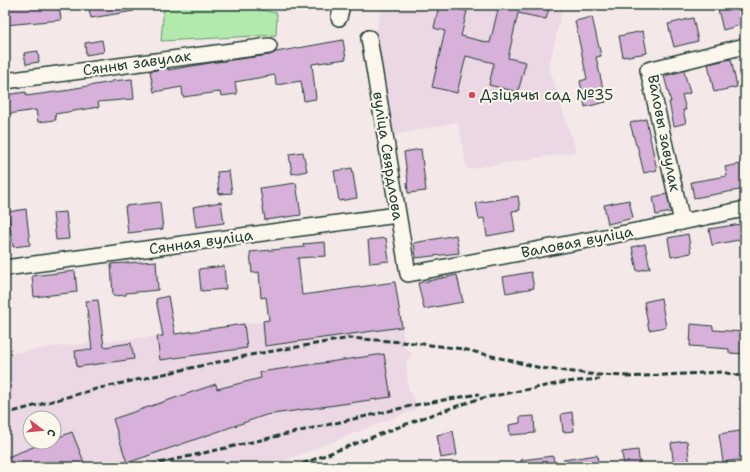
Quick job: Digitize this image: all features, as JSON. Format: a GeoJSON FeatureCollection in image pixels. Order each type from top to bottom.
{"type":"FeatureCollection","features":[{"type":"Feature","properties":{"kind":"street","name":"вуліца Свярдлова"},"geometry":{"type":"LineString","coordinates":[[369,38],[408,274]]}},
{"type":"Feature","properties":{"kind":"street","name":"Сянны завулак"},"geometry":{"type":"LineString","coordinates":[[5,81],[269,46]]}},
{"type":"Feature","properties":{"kind":"street","name":"Валовы завулак"},"geometry":{"type":"LineString","coordinates":[[682,222],[648,70],[745,46]]}},
{"type":"Feature","properties":{"kind":"street","name":"Валовая вуліца"},"geometry":{"type":"LineString","coordinates":[[408,274],[745,209]]}},
{"type":"Feature","properties":{"kind":"street","name":"Сянная вуліца"},"geometry":{"type":"LineString","coordinates":[[5,268],[398,215]]}},
{"type":"Feature","properties":{"kind":"shaded area","name":"Дзіцячы сад №35"},"geometry":{"type":"Polygon","coordinates":[[[382,5],[563,5],[549,67],[576,152],[467,169],[458,122],[394,135],[375,34],[382,5]]]}},
{"type":"Feature","properties":{"kind":"shaded area"},"geometry":{"type":"Polygon","coordinates":[[[395,282],[405,348],[412,353],[406,363],[409,390],[415,401],[416,409],[269,467],[5,467],[5,354],[60,346],[157,336],[250,323],[269,323],[266,300],[395,282]]]}},
{"type":"Feature","properties":{"kind":"green space"},"geometry":{"type":"Polygon","coordinates":[[[164,5],[235,5],[277,13],[276,35],[161,41],[164,5]]]}},
{"type":"Feature","properties":{"kind":"building"},"geometry":{"type":"Polygon","coordinates":[[[5,5],[59,5],[61,20],[5,25],[5,5]]]}},
{"type":"Feature","properties":{"kind":"building"},"geometry":{"type":"Polygon","coordinates":[[[88,5],[134,5],[134,11],[91,18],[88,5]]]}},
{"type":"Feature","properties":{"kind":"building"},"geometry":{"type":"Polygon","coordinates":[[[439,5],[467,11],[461,36],[490,43],[499,5],[550,5],[546,19],[518,13],[508,58],[526,62],[518,92],[489,85],[494,63],[466,56],[457,93],[432,87],[445,31],[434,28],[439,5]]]}},
{"type":"Feature","properties":{"kind":"building"},"geometry":{"type":"Polygon","coordinates":[[[717,5],[739,5],[744,24],[723,30],[717,5]]]}},
{"type":"Feature","properties":{"kind":"building"},"geometry":{"type":"Polygon","coordinates":[[[592,17],[601,56],[596,57],[606,102],[585,107],[580,81],[587,79],[575,21],[592,17]]]}},
{"type":"Feature","properties":{"kind":"building"},"geometry":{"type":"Polygon","coordinates":[[[693,18],[698,41],[674,47],[668,24],[693,18]]]}},
{"type":"Feature","properties":{"kind":"building"},"geometry":{"type":"Polygon","coordinates":[[[643,31],[647,53],[623,57],[619,36],[643,31]]]}},
{"type":"Feature","properties":{"kind":"building"},"geometry":{"type":"Polygon","coordinates":[[[102,40],[104,52],[86,55],[85,43],[102,40]]]}},
{"type":"Feature","properties":{"kind":"building"},"geometry":{"type":"Polygon","coordinates":[[[343,40],[346,59],[312,64],[316,99],[304,101],[301,81],[276,85],[275,75],[235,82],[237,94],[221,96],[220,92],[183,97],[182,87],[154,92],[150,71],[168,68],[168,70],[270,55],[276,52],[343,40]]]}},
{"type":"Feature","properties":{"kind":"building"},"geometry":{"type":"Polygon","coordinates":[[[38,51],[39,62],[26,64],[24,53],[38,51]]]}},
{"type":"Feature","properties":{"kind":"building"},"geometry":{"type":"Polygon","coordinates":[[[731,59],[737,87],[714,92],[708,64],[731,59]]]}},
{"type":"Feature","properties":{"kind":"building"},"geometry":{"type":"Polygon","coordinates":[[[684,71],[690,93],[682,95],[686,110],[683,110],[686,123],[674,126],[669,102],[671,102],[664,76],[684,71]]]}},
{"type":"Feature","properties":{"kind":"building"},"geometry":{"type":"Polygon","coordinates":[[[132,79],[134,99],[98,102],[99,107],[55,114],[56,120],[38,122],[36,110],[8,114],[5,95],[26,92],[26,96],[132,79]]]}},
{"type":"Feature","properties":{"kind":"building"},"geometry":{"type":"Polygon","coordinates":[[[646,119],[657,170],[644,173],[630,123],[646,119]]]}},
{"type":"Feature","properties":{"kind":"building"},"geometry":{"type":"Polygon","coordinates":[[[421,149],[426,191],[408,193],[404,152],[421,149]]]}},
{"type":"Feature","properties":{"kind":"building"},"geometry":{"type":"Polygon","coordinates":[[[303,152],[307,171],[292,174],[289,154],[303,152]]]}},
{"type":"Feature","properties":{"kind":"building"},"geometry":{"type":"Polygon","coordinates":[[[745,163],[745,189],[694,198],[691,182],[727,176],[725,167],[745,163]]]}},
{"type":"Feature","properties":{"kind":"building"},"geometry":{"type":"Polygon","coordinates":[[[352,168],[357,198],[339,201],[334,171],[352,168]]]}},
{"type":"Feature","properties":{"kind":"building"},"geometry":{"type":"Polygon","coordinates":[[[229,171],[232,193],[219,194],[217,172],[229,171]]]}},
{"type":"Feature","properties":{"kind":"building"},"geometry":{"type":"Polygon","coordinates":[[[296,183],[301,215],[265,220],[260,188],[296,183]]]}},
{"type":"Feature","properties":{"kind":"building"},"geometry":{"type":"Polygon","coordinates":[[[667,194],[671,212],[656,215],[653,197],[667,194]]]}},
{"type":"Feature","properties":{"kind":"building"},"geometry":{"type":"Polygon","coordinates":[[[518,196],[520,210],[512,211],[515,231],[487,236],[484,218],[479,219],[476,203],[518,196]]]}},
{"type":"Feature","properties":{"kind":"building"},"geometry":{"type":"Polygon","coordinates":[[[629,200],[633,218],[608,224],[604,205],[629,200]]]}},
{"type":"Feature","properties":{"kind":"building"},"geometry":{"type":"Polygon","coordinates":[[[160,202],[163,229],[128,233],[125,206],[160,202]]]}},
{"type":"Feature","properties":{"kind":"building"},"geometry":{"type":"Polygon","coordinates":[[[221,202],[224,223],[196,227],[193,207],[221,202]]]}},
{"type":"Feature","properties":{"kind":"building"},"geometry":{"type":"Polygon","coordinates":[[[26,209],[30,245],[13,247],[8,212],[26,209]]]}},
{"type":"Feature","properties":{"kind":"building"},"geometry":{"type":"Polygon","coordinates":[[[66,212],[69,239],[56,240],[53,213],[66,212]]]}},
{"type":"Feature","properties":{"kind":"building"},"geometry":{"type":"Polygon","coordinates":[[[741,224],[744,239],[712,245],[709,229],[741,224]]]}},
{"type":"Feature","properties":{"kind":"building"},"geometry":{"type":"Polygon","coordinates":[[[688,234],[691,253],[671,257],[668,238],[688,234]]]}},
{"type":"Feature","properties":{"kind":"building"},"geometry":{"type":"Polygon","coordinates":[[[456,235],[459,253],[416,258],[414,243],[456,235]]]}},
{"type":"Feature","properties":{"kind":"building"},"geometry":{"type":"Polygon","coordinates":[[[386,238],[389,261],[370,263],[368,240],[386,238]]]}},
{"type":"Feature","properties":{"kind":"building"},"geometry":{"type":"Polygon","coordinates":[[[325,242],[326,256],[298,258],[302,295],[395,282],[402,327],[265,346],[263,321],[269,320],[266,297],[261,298],[259,272],[252,273],[250,252],[304,247],[303,244],[325,242]]]}},
{"type":"Feature","properties":{"kind":"building"},"geometry":{"type":"Polygon","coordinates":[[[645,244],[650,268],[637,271],[632,247],[645,244]]]}},
{"type":"Feature","properties":{"kind":"building"},"geometry":{"type":"Polygon","coordinates":[[[156,261],[158,290],[126,293],[126,295],[113,296],[111,264],[156,261]]]}},
{"type":"Feature","properties":{"kind":"building"},"geometry":{"type":"Polygon","coordinates":[[[224,266],[226,289],[201,291],[199,269],[224,266]]]}},
{"type":"Feature","properties":{"kind":"building"},"geometry":{"type":"Polygon","coordinates":[[[75,271],[77,292],[34,297],[32,276],[75,271]]]}},
{"type":"Feature","properties":{"kind":"building"},"geometry":{"type":"Polygon","coordinates":[[[531,272],[534,288],[506,293],[503,277],[531,272]]]}},
{"type":"Feature","properties":{"kind":"building"},"geometry":{"type":"Polygon","coordinates":[[[457,275],[463,302],[424,309],[418,283],[457,275]]]}},
{"type":"Feature","properties":{"kind":"building"},"geometry":{"type":"Polygon","coordinates":[[[168,296],[175,334],[244,324],[247,348],[160,360],[157,336],[163,336],[156,299],[168,296]]]}},
{"type":"Feature","properties":{"kind":"building"},"geometry":{"type":"Polygon","coordinates":[[[661,298],[666,327],[649,330],[644,302],[661,298]]]}},
{"type":"Feature","properties":{"kind":"building"},"geometry":{"type":"Polygon","coordinates":[[[98,300],[104,347],[131,343],[134,359],[77,367],[75,351],[92,349],[86,301],[98,300]]]}},
{"type":"Feature","properties":{"kind":"building"},"geometry":{"type":"Polygon","coordinates":[[[691,324],[713,326],[713,330],[745,332],[745,354],[729,353],[729,349],[690,346],[691,324]]]}},
{"type":"Feature","properties":{"kind":"building"},"geometry":{"type":"Polygon","coordinates":[[[384,354],[391,397],[266,415],[127,463],[113,419],[216,384],[217,389],[261,378],[260,372],[384,354]]]}},
{"type":"Feature","properties":{"kind":"building"},"geometry":{"type":"Polygon","coordinates":[[[572,412],[574,431],[563,432],[561,414],[572,412]]]}},
{"type":"Feature","properties":{"kind":"building"},"geometry":{"type":"Polygon","coordinates":[[[534,416],[535,433],[510,435],[509,425],[520,423],[520,417],[534,416]]]}},
{"type":"Feature","properties":{"kind":"building"},"geometry":{"type":"Polygon","coordinates":[[[453,431],[457,455],[441,458],[437,435],[453,431]]]}},
{"type":"Feature","properties":{"kind":"building"},"geometry":{"type":"Polygon","coordinates":[[[740,431],[744,459],[723,462],[719,434],[740,431]]]}},
{"type":"Feature","properties":{"kind":"building"},"geometry":{"type":"Polygon","coordinates":[[[72,432],[86,467],[5,467],[5,458],[26,450],[62,450],[62,436],[72,432]]]}},
{"type":"Feature","properties":{"kind":"building"},"geometry":{"type":"Polygon","coordinates":[[[687,441],[690,467],[674,467],[671,443],[687,441]]]}},
{"type":"Feature","properties":{"kind":"building"},"geometry":{"type":"Polygon","coordinates":[[[638,450],[640,467],[624,467],[622,452],[638,450]]]}},
{"type":"Feature","properties":{"kind":"building"},"geometry":{"type":"Polygon","coordinates":[[[597,455],[599,467],[564,467],[563,460],[597,455]]]}},
{"type":"Feature","properties":{"kind":"building"},"geometry":{"type":"Polygon","coordinates":[[[553,456],[555,467],[521,467],[521,460],[553,456]]]}},
{"type":"Feature","properties":{"kind":"railway"},"geometry":{"type":"LineString","coordinates":[[5,414],[100,388],[250,355],[350,338],[415,343],[463,349],[541,368],[598,375],[632,376]]}},
{"type":"Feature","properties":{"kind":"railway"},"geometry":{"type":"LineString","coordinates":[[626,377],[722,372],[745,377]]}},
{"type":"Feature","properties":{"kind":"railway"},"geometry":{"type":"LineString","coordinates":[[294,467],[425,417],[478,399],[566,382],[600,379]]}},
{"type":"Feature","properties":{"kind":"railway"},"geometry":{"type":"LineString","coordinates":[[142,467],[415,405],[479,394]]}},
{"type":"Feature","properties":{"kind":"place","name":"Дзіцячы сад №35"},"geometry":{"type":"Point","coordinates":[472,95]}}]}
